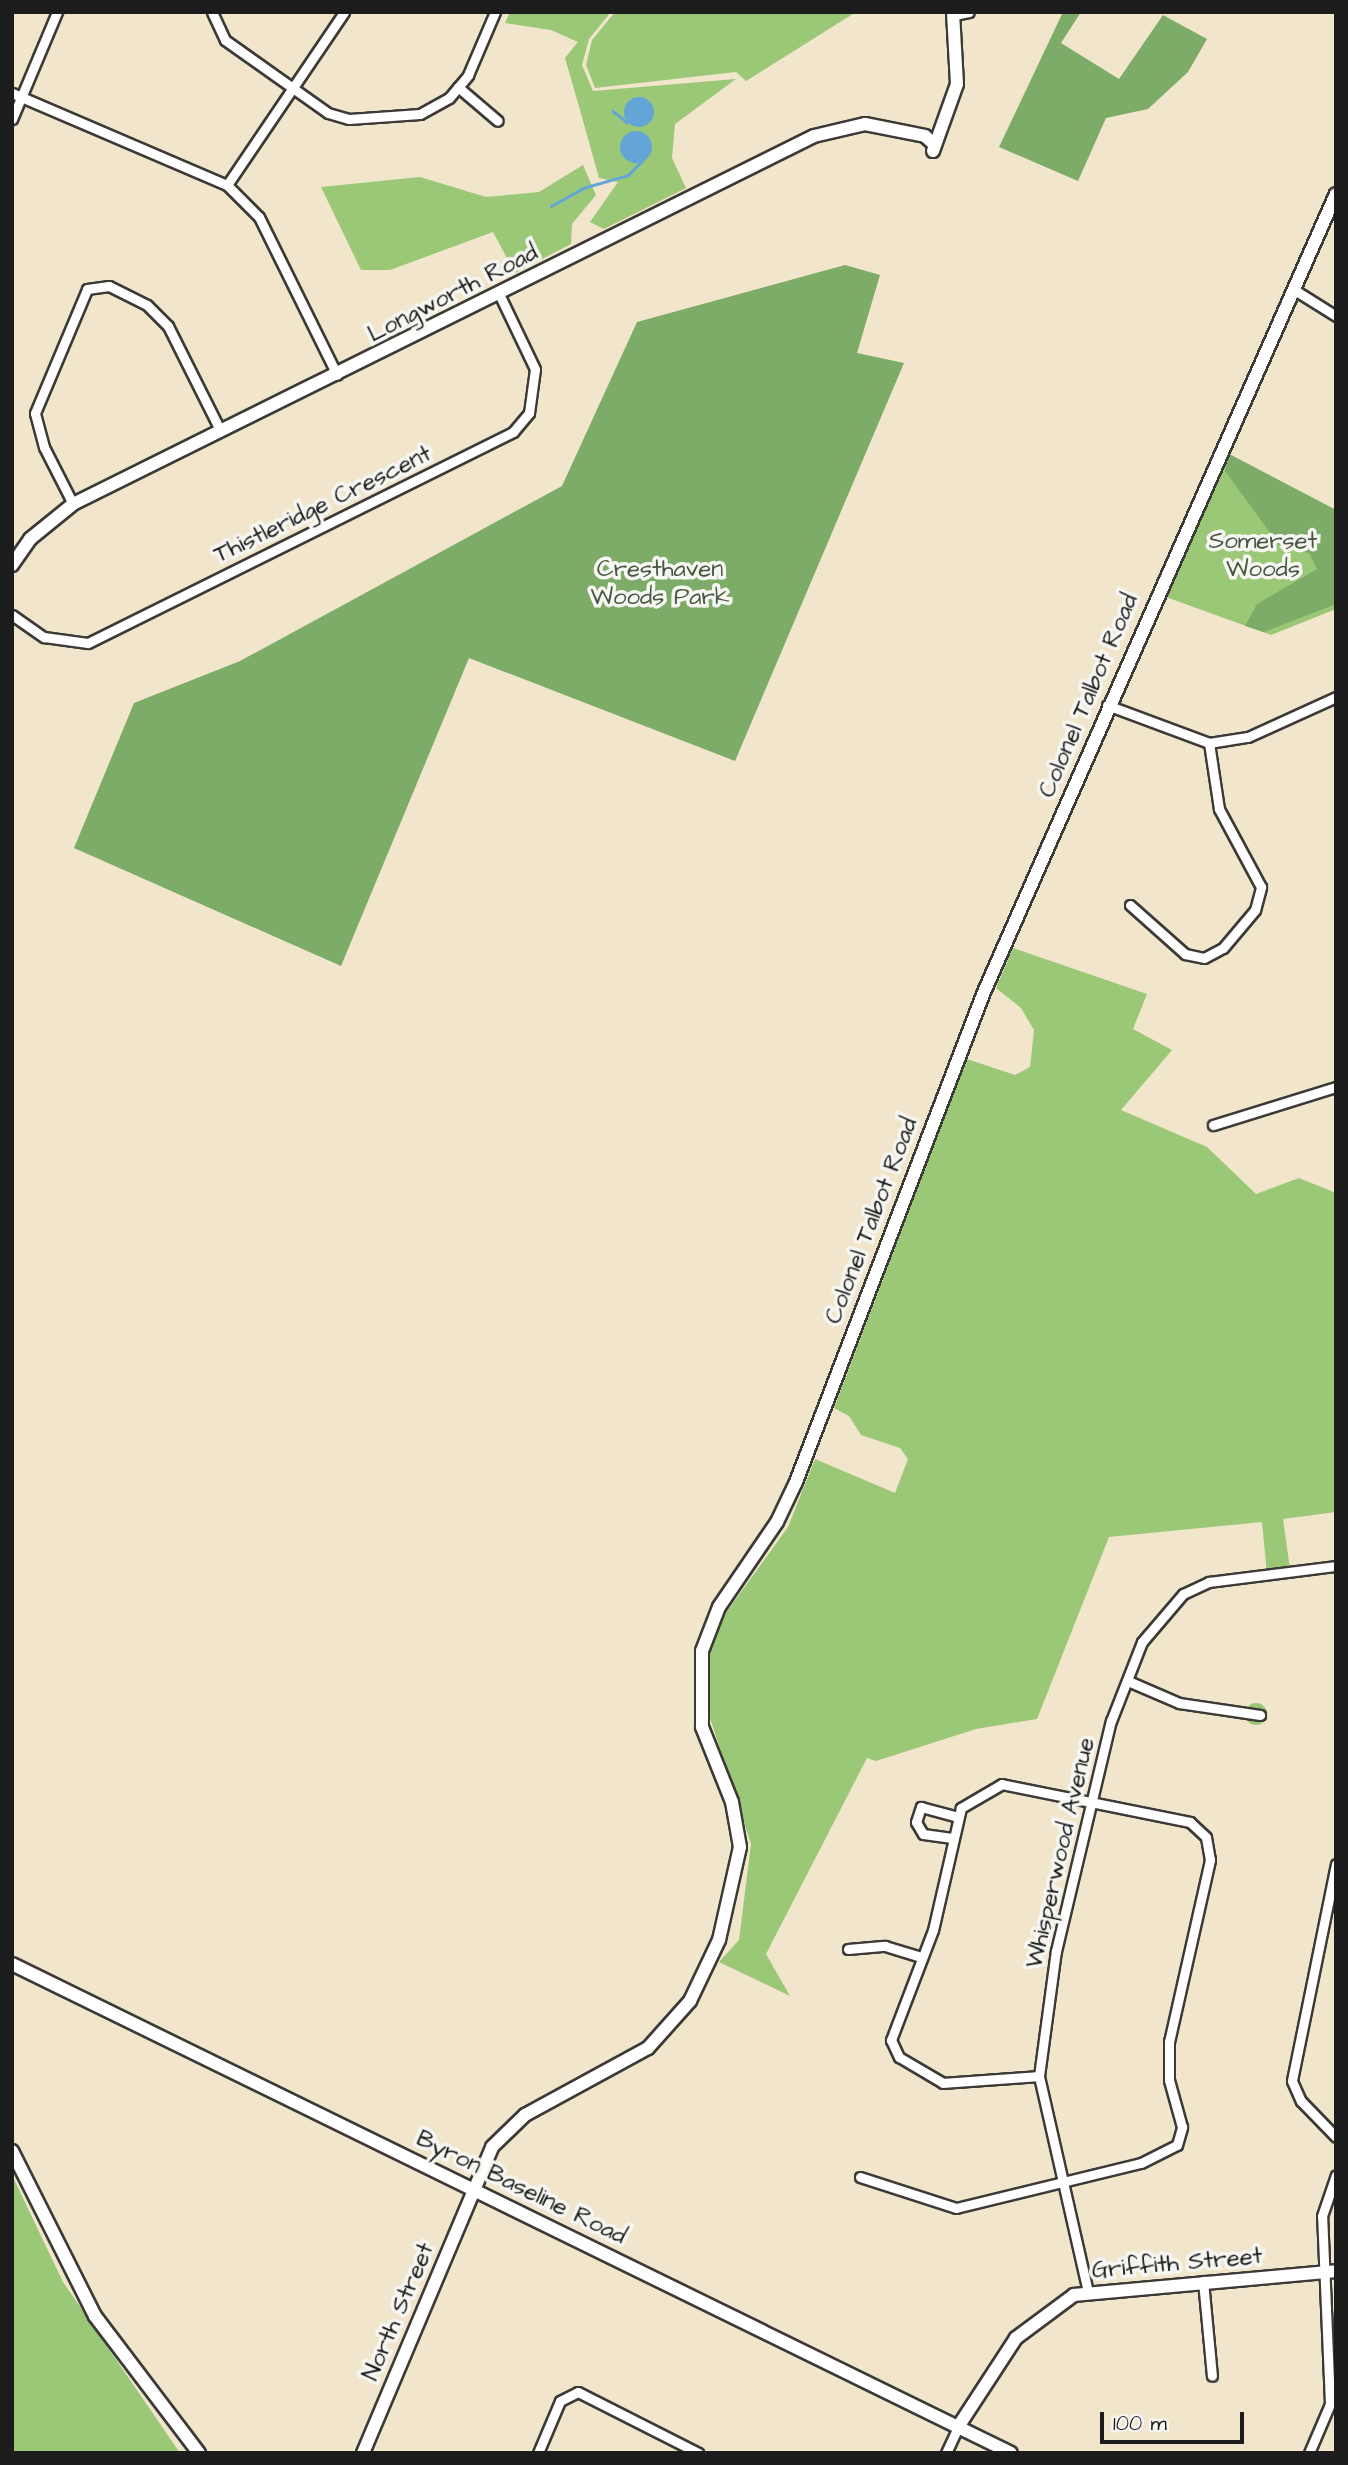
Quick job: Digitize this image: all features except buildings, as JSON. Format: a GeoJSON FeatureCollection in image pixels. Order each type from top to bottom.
{"type":"FeatureCollection","features":[{"type":"Feature","properties":{"kind":"main road","name":"Longworth Road"},"geometry":{"type":"LineString","coordinates":[[12,565],[30,539],[73,504],[814,136],[865,124],[925,135],[934,149],[957,84],[953,14]]}},
{"type":"Feature","properties":{"kind":"main road","name":"Colonel Talbot Road"},"geometry":{"type":"LineString","coordinates":[[474,2188],[492,2147],[525,2115],[648,2048],[690,2001],[719,1940],[740,1847],[732,1802],[702,1727],[702,1651],[719,1607],[777,1522],[796,1482],[984,992],[1107,705],[1336,194]]}},
{"type":"Feature","properties":{"kind":"main road","name":"Byron Baseline Road"},"geometry":{"type":"LineString","coordinates":[[12,1964],[1011,2453]]}},
{"type":"Feature","properties":{"kind":"main road"},"geometry":{"type":"LineString","coordinates":[[12,2151],[95,2316],[200,2453]]}},
{"type":"Feature","properties":{"kind":"main road","name":"North Street"},"geometry":{"type":"LineString","coordinates":[[363,2453],[474,2188]]}},
{"type":"Feature","properties":{"kind":"main road","name":"Griffith Street"},"geometry":{"type":"LineString","coordinates":[[958,2427],[1016,2338],[1046,2311],[1088,2292],[1330,2271]]}},
{"type":"Feature","properties":{"kind":"street"},"geometry":{"type":"LineString","coordinates":[[12,119],[17,94],[57,12]]}},
{"type":"Feature","properties":{"kind":"street"},"geometry":{"type":"LineString","coordinates":[[212,12],[226,40],[293,89],[349,119],[420,114],[458,87],[495,12]]}},
{"type":"Feature","properties":{"kind":"street"},"geometry":{"type":"LineString","coordinates":[[227,185],[344,12]]}},
{"type":"Feature","properties":{"kind":"street"},"geometry":{"type":"LineString","coordinates":[[953,14],[969,12]]}},
{"type":"Feature","properties":{"kind":"street"},"geometry":{"type":"LineString","coordinates":[[458,87],[498,121]]}},
{"type":"Feature","properties":{"kind":"street"},"geometry":{"type":"LineString","coordinates":[[17,94],[227,185],[259,217],[337,375]]}},
{"type":"Feature","properties":{"kind":"street"},"geometry":{"type":"LineString","coordinates":[[73,504],[44,447],[35,413],[87,289],[109,286],[147,305],[168,326],[220,430]]}},
{"type":"Feature","properties":{"kind":"street"},"geometry":{"type":"LineString","coordinates":[[1293,289],[1336,316]]}},
{"type":"Feature","properties":{"kind":"street","name":"Thistleridge Crescent"},"geometry":{"type":"LineString","coordinates":[[12,615],[44,637],[88,643],[513,432],[529,413],[535,369],[499,294]]}},
{"type":"Feature","properties":{"kind":"street"},"geometry":{"type":"LineString","coordinates":[[1107,705],[1209,743],[1248,737],[1336,697]]}},
{"type":"Feature","properties":{"kind":"street"},"geometry":{"type":"LineString","coordinates":[[1130,905],[1185,954],[1205,958],[1223,948],[1255,910],[1261,887],[1219,809],[1209,743]]}},
{"type":"Feature","properties":{"kind":"street"},"geometry":{"type":"LineString","coordinates":[[1213,1125],[1336,1087]]}},
{"type":"Feature","properties":{"kind":"street","name":"Whisperwood Avenue"},"geometry":{"type":"LineString","coordinates":[[1088,2292],[1061,2183],[1039,2076],[1056,1951],[1090,1802],[1128,1681],[1142,1642],[1183,1594],[1209,1581],[1336,1566]]}},
{"type":"Feature","properties":{"kind":"street"},"geometry":{"type":"LineString","coordinates":[[1128,1681],[1178,1703],[1260,1715]]}},
{"type":"Feature","properties":{"kind":"street"},"geometry":{"type":"LineString","coordinates":[[860,2177],[956,2208],[1141,2164],[1177,2145],[1182,2127],[1169,2080],[1169,2042],[1210,1860],[1206,1837],[1189,1822],[1002,1784],[979,1794],[958,1817],[922,1956],[892,2029],[899,2057],[943,2083],[1039,2076]]}},
{"type":"Feature","properties":{"kind":"street"},"geometry":{"type":"LineString","coordinates":[[952,1838],[923,1834],[916,1822],[921,1807],[958,1817]]}},
{"type":"Feature","properties":{"kind":"street"},"geometry":{"type":"LineString","coordinates":[[1336,1864],[1292,2081],[1301,2101],[1336,2137]]}},
{"type":"Feature","properties":{"kind":"street"},"geometry":{"type":"LineString","coordinates":[[848,1949],[885,1946],[922,1956]]}},
{"type":"Feature","properties":{"kind":"street"},"geometry":{"type":"LineString","coordinates":[[1309,2453],[1330,2403],[1330,2271],[1322,2216],[1336,2175]]}},
{"type":"Feature","properties":{"kind":"street"},"geometry":{"type":"LineString","coordinates":[[1203,2281],[1212,2376]]}},
{"type":"Feature","properties":{"kind":"street"},"geometry":{"type":"LineString","coordinates":[[538,2453],[560,2401],[578,2392],[697,2453]]}},
{"type":"Feature","properties":{"kind":"street"},"geometry":{"type":"LineString","coordinates":[[946,2453],[958,2427]]}},
{"type":"Feature","properties":{"kind":"green space"},"geometry":{"type":"Polygon","coordinates":[[[510,12],[611,12],[589,39],[582,65],[593,91],[736,79],[675,124],[672,158],[686,188],[604,229],[590,222],[618,182],[599,178],[565,58],[578,42],[551,30],[505,23],[510,12]]]}},
{"type":"Feature","properties":{"kind":"green space"},"geometry":{"type":"Polygon","coordinates":[[[615,12],[856,12],[746,81],[736,72],[595,88],[586,65],[592,40],[615,12]]]}},
{"type":"Feature","properties":{"kind":"green space"},"geometry":{"type":"Polygon","coordinates":[[[1063,12],[1081,12],[1061,43],[1119,79],[1163,15],[1207,39],[1188,72],[1148,109],[1106,118],[1078,181],[999,147],[1063,12]]]}},
{"type":"Feature","properties":{"kind":"green space"},"geometry":{"type":"Polygon","coordinates":[[[583,165],[596,195],[572,224],[571,244],[515,273],[493,232],[390,270],[361,270],[321,187],[420,177],[486,197],[539,192],[583,165]]]}},
{"type":"Feature","properties":{"kind":"green space","name":"Cresthaven Woods Park"},"geometry":{"type":"Polygon","coordinates":[[[845,265],[880,275],[857,353],[904,363],[735,761],[469,658],[341,966],[74,848],[134,703],[240,661],[562,486],[637,322],[845,265]]]}},
{"type":"Feature","properties":{"kind":"green space","name":"Somerset Woods"},"geometry":{"type":"Polygon","coordinates":[[[1229,454],[1336,510],[1336,609],[1271,635],[1163,596],[1229,454]]]}},
{"type":"Feature","properties":{"kind":"green space"},"geometry":{"type":"Polygon","coordinates":[[[1229,454],[1336,510],[1336,604],[1264,632],[1245,626],[1257,604],[1317,569],[1309,553],[1279,545],[1225,471],[1229,454]]]}},
{"type":"Feature","properties":{"kind":"green space"},"geometry":{"type":"Polygon","coordinates":[[[1013,948],[1147,994],[1133,1029],[1172,1050],[1121,1110],[1207,1147],[1256,1194],[1299,1178],[1336,1193],[1336,1512],[1283,1519],[1290,1569],[1267,1574],[1262,1522],[1109,1537],[1037,1719],[976,1729],[876,1761],[867,1758],[766,1954],[790,1996],[719,1962],[739,1940],[751,1844],[709,1715],[710,1648],[720,1621],[788,1527],[815,1459],[895,1493],[908,1459],[900,1448],[861,1435],[849,1416],[834,1408],[967,1059],[1015,1075],[1030,1067],[1034,1030],[1021,1008],[996,988],[1013,948]]]}},
{"type":"Feature","properties":{"kind":"green space"},"geometry":{"type":"Polygon","coordinates":[[[1256,1703],[1264,1706],[1267,1714],[1264,1722],[1256,1725],[1248,1722],[1245,1714],[1248,1706],[1256,1703]]]}},
{"type":"Feature","properties":{"kind":"green space"},"geometry":{"type":"Polygon","coordinates":[[[12,2175],[63,2282],[180,2453],[12,2453],[12,2175]]]}},
{"type":"Feature","properties":{"kind":"water"},"geometry":{"type":"Polygon","coordinates":[[[639,97],[649,102],[654,112],[649,122],[639,127],[629,122],[624,112],[629,102],[639,97]]]}},
{"type":"Feature","properties":{"kind":"water"},"geometry":{"type":"Polygon","coordinates":[[[636,131],[647,136],[652,147],[647,158],[636,163],[625,158],[620,147],[625,136],[636,131]]]}},
{"type":"Feature","properties":{"kind":"waterway"},"geometry":{"type":"LineString","coordinates":[[613,111],[627,122]]}},
{"type":"Feature","properties":{"kind":"waterway"},"geometry":{"type":"LineString","coordinates":[[551,206],[583,188],[628,175],[643,160]]}}]}
